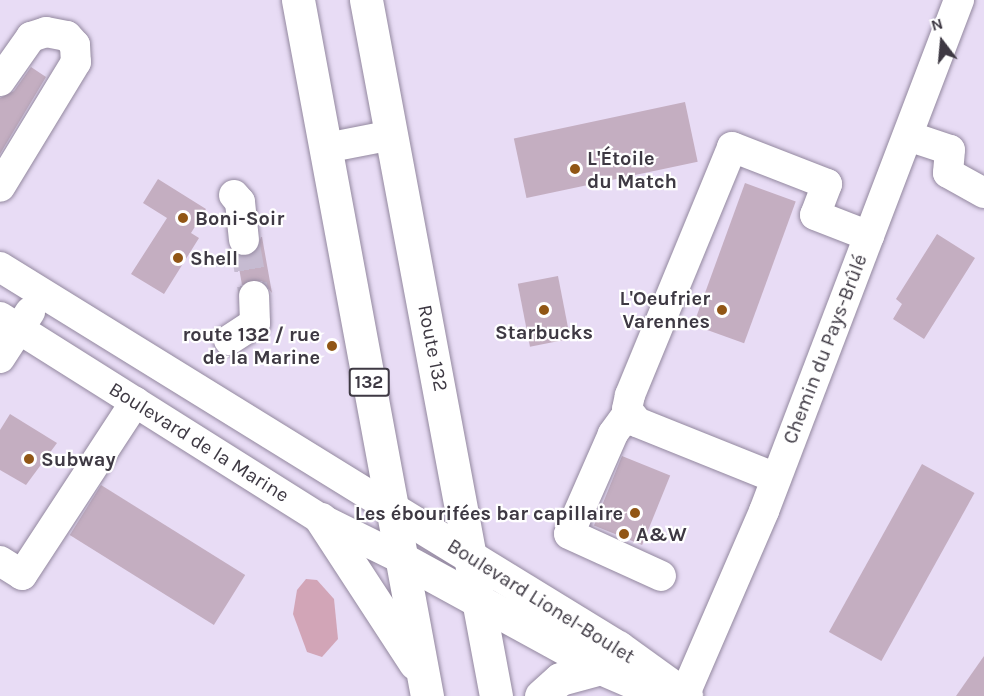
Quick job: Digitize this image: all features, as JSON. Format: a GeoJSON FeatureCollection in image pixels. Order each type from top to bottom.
{"type":"FeatureCollection","features":[{"type":"Feature","properties":{"kind":"main road","name":"132"},"geometry":{"type":"LineString","coordinates":[[298,0],[425,686]]}},
{"type":"Feature","properties":{"kind":"main road","name":"Route 132"},"geometry":{"type":"LineString","coordinates":[[366,0],[496,696]]}},
{"type":"Feature","properties":{"kind":"main road","name":"Boulevard Lionel-Boulet"},"geometry":{"type":"LineString","coordinates":[[394,510],[470,555],[680,696]]}},
{"type":"Feature","properties":{"kind":"main road"},"geometry":{"type":"LineString","coordinates":[[321,519],[425,686]]}},
{"type":"Feature","properties":{"kind":"main road","name":"Boulevard Lionel-Boulet"},"geometry":{"type":"LineString","coordinates":[[402,559],[601,668],[680,696]]}},
{"type":"Feature","properties":{"kind":"main road"},"geometry":{"type":"LineString","coordinates":[[541,696],[560,679],[601,668]]}},
{"type":"Feature","properties":{"kind":"street","name":"Chemin du Pays-Brûlé"},"geometry":{"type":"LineString","coordinates":[[680,696],[712,640],[959,0]]}},
{"type":"Feature","properties":{"kind":"street"},"geometry":{"type":"LineString","coordinates":[[0,81],[31,37],[46,32],[67,36],[75,45],[76,62],[0,187]]}},
{"type":"Feature","properties":{"kind":"street"},"geometry":{"type":"LineString","coordinates":[[326,148],[392,135]]}},
{"type":"Feature","properties":{"kind":"street"},"geometry":{"type":"LineString","coordinates":[[908,136],[950,150],[948,173],[984,193]]}},
{"type":"Feature","properties":{"kind":"street"},"geometry":{"type":"LineString","coordinates":[[661,576],[569,534],[613,434],[628,413],[630,395],[732,147],[827,184],[815,215],[869,237]]}},
{"type":"Feature","properties":{"kind":"street"},"geometry":{"type":"LineString","coordinates":[[234,195],[240,202],[244,240]]}},
{"type":"Feature","properties":{"kind":"street"},"geometry":{"type":"LineString","coordinates":[[0,267],[40,294],[394,510]]}},
{"type":"Feature","properties":{"kind":"street"},"geometry":{"type":"LineString","coordinates":[[0,358],[9,323],[40,294]]}},
{"type":"Feature","properties":{"kind":"street"},"geometry":{"type":"LineString","coordinates":[[229,340],[255,323],[254,296]]}},
{"type":"Feature","properties":{"kind":"street","name":"Boulevard de la Marine"},"geometry":{"type":"LineString","coordinates":[[9,323],[321,519],[402,559]]}},
{"type":"Feature","properties":{"kind":"street"},"geometry":{"type":"LineString","coordinates":[[0,561],[22,575],[135,402]]}},
{"type":"Feature","properties":{"kind":"street"},"geometry":{"type":"LineString","coordinates":[[628,413],[637,422],[776,478]]}},
{"type":"Feature","properties":{"kind":"shaded area"},"geometry":{"type":"Polygon","coordinates":[[[306,579],[317,580],[334,599],[338,639],[322,657],[307,652],[293,614],[297,590],[306,579]]]}},
{"type":"Feature","properties":{"kind":"building"},"geometry":{"type":"Polygon","coordinates":[[[31,67],[46,77],[0,154],[0,98],[14,91],[31,67]]]}},
{"type":"Feature","properties":{"kind":"building"},"geometry":{"type":"Polygon","coordinates":[[[685,102],[698,162],[527,198],[514,138],[685,102]]]}},
{"type":"Feature","properties":{"kind":"building"},"geometry":{"type":"Polygon","coordinates":[[[158,179],[206,209],[191,233],[199,238],[164,294],[131,274],[167,218],[143,203],[158,179]]]}},
{"type":"Feature","properties":{"kind":"building"},"geometry":{"type":"Polygon","coordinates":[[[745,183],[796,201],[744,343],[693,325],[745,183]]]}},
{"type":"Feature","properties":{"kind":"building"},"geometry":{"type":"Polygon","coordinates":[[[937,234],[975,258],[924,339],[893,319],[902,304],[896,299],[937,234]]]}},
{"type":"Feature","properties":{"kind":"building"},"geometry":{"type":"Polygon","coordinates":[[[261,237],[272,293],[262,281],[242,285],[237,256],[255,254],[261,237]]]}},
{"type":"Feature","properties":{"kind":"building"},"geometry":{"type":"Polygon","coordinates":[[[558,276],[570,339],[530,347],[518,284],[558,276]]]}},
{"type":"Feature","properties":{"kind":"building"},"geometry":{"type":"Polygon","coordinates":[[[10,414],[57,443],[26,485],[0,470],[0,430],[10,414]]]}},
{"type":"Feature","properties":{"kind":"building"},"geometry":{"type":"Polygon","coordinates":[[[622,456],[670,475],[642,545],[594,526],[622,456]]]}},
{"type":"Feature","properties":{"kind":"building"},"geometry":{"type":"Polygon","coordinates":[[[922,464],[974,493],[881,661],[829,632],[922,464]]]}},
{"type":"Feature","properties":{"kind":"building"},"geometry":{"type":"Polygon","coordinates":[[[101,485],[245,575],[214,625],[70,535],[101,485]]]}},
{"type":"Feature","properties":{"kind":"building"},"geometry":{"type":"Polygon","coordinates":[[[984,656],[984,696],[956,696],[984,656]]]}},
{"type":"Feature","properties":{"kind":"tunnel"},"geometry":{"type":"LineString","coordinates":[[244,240],[254,296]]}},
{"type":"Feature","properties":{"kind":"place","name":"L'Étoile du Match"},"geometry":{"type":"Point","coordinates":[575,169]}},
{"type":"Feature","properties":{"kind":"place","name":"Boni-Soir"},"geometry":{"type":"Point","coordinates":[183,218]}},
{"type":"Feature","properties":{"kind":"place","name":"Shell"},"geometry":{"type":"Point","coordinates":[178,258]}},
{"type":"Feature","properties":{"kind":"place","name":"Starbucks"},"geometry":{"type":"Point","coordinates":[544,310]}},
{"type":"Feature","properties":{"kind":"place","name":"L'Oeufrier Varennes"},"geometry":{"type":"Point","coordinates":[722,310]}},
{"type":"Feature","properties":{"kind":"place","name":"route 132 / rue de la Marine"},"geometry":{"type":"Point","coordinates":[332,346]}},
{"type":"Feature","properties":{"kind":"place","name":"Subway"},"geometry":{"type":"Point","coordinates":[29,459]}},
{"type":"Feature","properties":{"kind":"place","name":"Les ébourifées bar capillaire"},"geometry":{"type":"Point","coordinates":[635,513]}},
{"type":"Feature","properties":{"kind":"place","name":"A&W"},"geometry":{"type":"Point","coordinates":[624,534]}}]}
